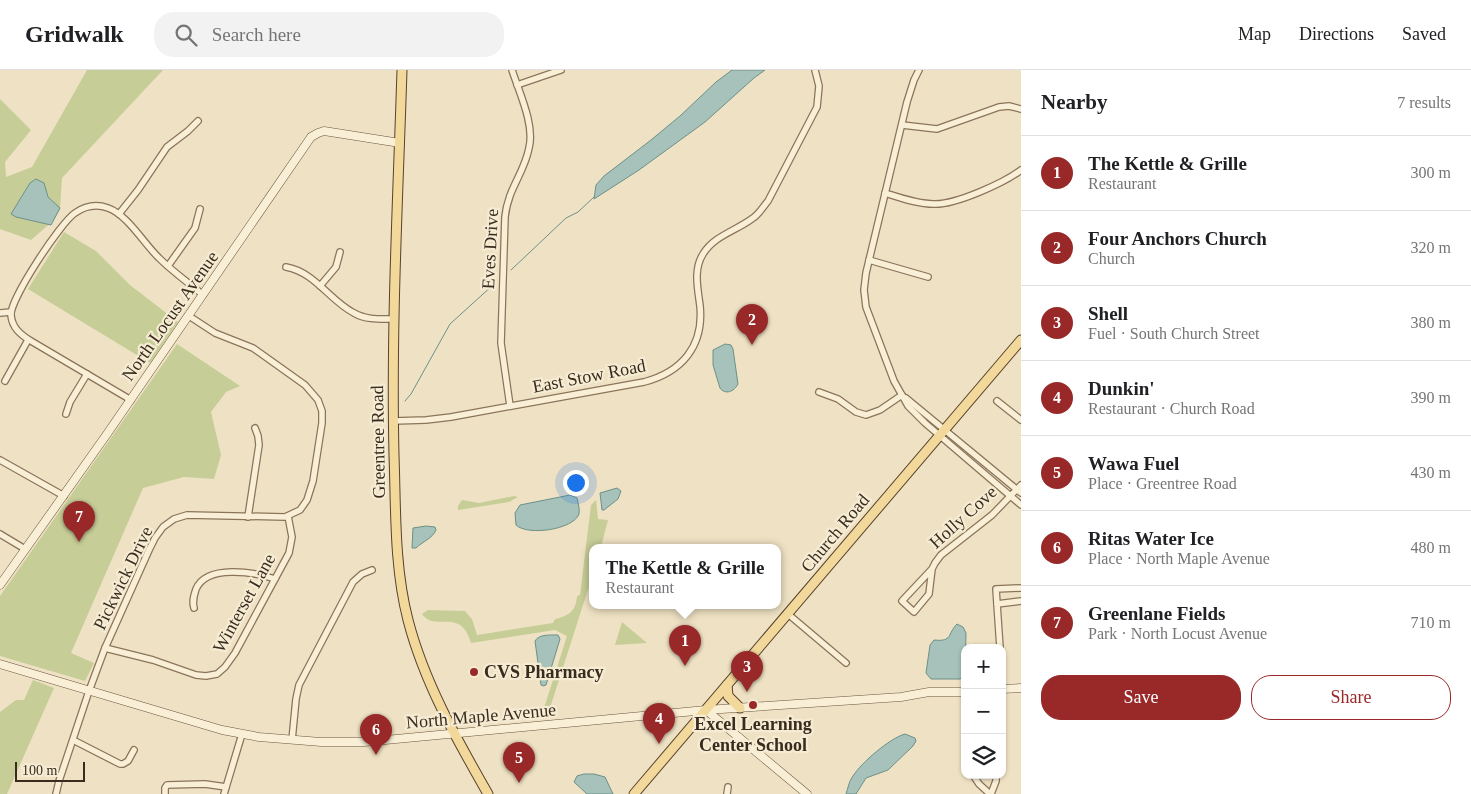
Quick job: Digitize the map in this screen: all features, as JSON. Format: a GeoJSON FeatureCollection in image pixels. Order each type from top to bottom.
{"type":"FeatureCollection","features":[{"type":"Feature","properties":{"kind":"main road","name":"Greentree Road"},"geometry":{"type":"LineString","coordinates":[[402,70],[393,319],[396,527],[402,594],[418,652],[453,734],[488,794]]}},
{"type":"Feature","properties":{"kind":"main road","name":"North Locust Avenue"},"geometry":{"type":"LineString","coordinates":[[0,585],[204,295],[311,137],[324,131],[400,143]]}},
{"type":"Feature","properties":{"kind":"main road","name":"Church Road"},"geometry":{"type":"LineString","coordinates":[[634,794],[1020,343]]}},
{"type":"Feature","properties":{"kind":"main road","name":"North Maple Avenue"},"geometry":{"type":"LineString","coordinates":[[0,664],[203,726],[242,734],[292,740],[352,743],[706,710],[901,697],[929,692],[961,692]]}},
{"type":"Feature","properties":{"kind":"main road"},"geometry":{"type":"LineString","coordinates":[[727,685],[728,696],[740,708]]}},
{"type":"Feature","properties":{"kind":"main road"},"geometry":{"type":"LineString","coordinates":[[1006,689],[1021,688]]}},
{"type":"Feature","properties":{"kind":"main road"},"geometry":{"type":"LineString","coordinates":[[706,710],[807,794]]}},
{"type":"Feature","properties":{"kind":"street","name":"Eves Drive"},"geometry":{"type":"LineString","coordinates":[[510,406],[501,338],[505,216],[508,198],[527,156],[531,140],[529,125],[512,70]]}},
{"type":"Feature","properties":{"kind":"street"},"geometry":{"type":"LineString","coordinates":[[517,86],[561,70]]}},
{"type":"Feature","properties":{"kind":"street","name":"East Stow Road"},"geometry":{"type":"LineString","coordinates":[[393,421],[434,419],[510,406],[644,382],[671,372],[685,360],[695,345],[700,329],[697,279],[702,256],[717,239],[745,224],[758,214],[768,201],[817,107],[819,86],[815,70]]}},
{"type":"Feature","properties":{"kind":"street"},"geometry":{"type":"LineString","coordinates":[[919,70],[912,87],[869,260],[864,290],[866,307],[892,376],[912,411],[1020,489]]}},
{"type":"Feature","properties":{"kind":"street"},"geometry":{"type":"LineString","coordinates":[[902,125],[937,129],[999,106],[1021,109]]}},
{"type":"Feature","properties":{"kind":"street"},"geometry":{"type":"LineString","coordinates":[[119,214],[167,147],[198,121]]}},
{"type":"Feature","properties":{"kind":"street"},"geometry":{"type":"LineString","coordinates":[[885,193],[924,203],[941,204],[997,184],[1021,170]]}},
{"type":"Feature","properties":{"kind":"street"},"geometry":{"type":"LineString","coordinates":[[131,400],[28,340],[14,326],[11,312],[19,291],[60,227],[78,210],[90,206],[108,208],[119,214],[168,266],[204,295]]}},
{"type":"Feature","properties":{"kind":"street"},"geometry":{"type":"LineString","coordinates":[[168,266],[195,228],[200,209]]}},
{"type":"Feature","properties":{"kind":"street"},"geometry":{"type":"LineString","coordinates":[[320,286],[336,267],[340,252]]}},
{"type":"Feature","properties":{"kind":"street"},"geometry":{"type":"LineString","coordinates":[[869,260],[928,277]]}},
{"type":"Feature","properties":{"kind":"street"},"geometry":{"type":"LineString","coordinates":[[286,267],[304,273],[354,313],[371,318],[393,319]]}},
{"type":"Feature","properties":{"kind":"street"},"geometry":{"type":"LineString","coordinates":[[0,312],[11,312]]}},
{"type":"Feature","properties":{"kind":"street"},"geometry":{"type":"LineString","coordinates":[[189,316],[215,333],[247,344],[258,351],[305,386],[318,400],[322,411],[322,423],[311,488],[304,506],[288,516]]}},
{"type":"Feature","properties":{"kind":"street"},"geometry":{"type":"LineString","coordinates":[[5,381],[28,340]]}},
{"type":"Feature","properties":{"kind":"street"},"geometry":{"type":"LineString","coordinates":[[66,414],[66,409],[87,374]]}},
{"type":"Feature","properties":{"kind":"street"},"geometry":{"type":"LineString","coordinates":[[819,392],[838,399],[856,412],[866,415],[880,410],[902,395]]}},
{"type":"Feature","properties":{"kind":"street"},"geometry":{"type":"LineString","coordinates":[[997,401],[1021,420]]}},
{"type":"Feature","properties":{"kind":"street"},"geometry":{"type":"LineString","coordinates":[[248,517],[259,445],[255,428]]}},
{"type":"Feature","properties":{"kind":"street"},"geometry":{"type":"LineString","coordinates":[[942,432],[1009,496],[1021,505]]}},
{"type":"Feature","properties":{"kind":"street"},"geometry":{"type":"LineString","coordinates":[[0,460],[64,496]]}},
{"type":"Feature","properties":{"kind":"street","name":"Holly Cove"},"geometry":{"type":"LineString","coordinates":[[932,569],[929,594],[914,612],[902,601],[932,569],[941,555],[992,515],[1009,496],[1020,489]]}},
{"type":"Feature","properties":{"kind":"street","name":"Pickwick Drive"},"geometry":{"type":"LineString","coordinates":[[56,794],[58,781],[106,648],[149,550],[163,527],[187,515],[273,518],[288,516]]}},
{"type":"Feature","properties":{"kind":"street","name":"Winterset Lane"},"geometry":{"type":"LineString","coordinates":[[106,648],[196,675],[217,674],[225,667],[235,653],[291,548],[292,533],[288,516]]}},
{"type":"Feature","properties":{"kind":"street"},"geometry":{"type":"LineString","coordinates":[[0,534],[25,549]]}},
{"type":"Feature","properties":{"kind":"street"},"geometry":{"type":"LineString","coordinates":[[292,740],[299,684],[353,582],[362,574],[372,570]]}},
{"type":"Feature","properties":{"kind":"street"},"geometry":{"type":"LineString","coordinates":[[194,608],[193,600],[198,586],[208,576],[224,572],[258,575],[275,579]]}},
{"type":"Feature","properties":{"kind":"street"},"geometry":{"type":"LineString","coordinates":[[1000,644],[996,589],[1021,588]]}},
{"type":"Feature","properties":{"kind":"street"},"geometry":{"type":"LineString","coordinates":[[997,604],[1021,601]]}},
{"type":"Feature","properties":{"kind":"street"},"geometry":{"type":"LineString","coordinates":[[788,614],[846,663]]}},
{"type":"Feature","properties":{"kind":"street"},"geometry":{"type":"LineString","coordinates":[[224,794],[242,734]]}},
{"type":"Feature","properties":{"kind":"street"},"geometry":{"type":"LineString","coordinates":[[73,740],[120,764],[128,761],[134,750]]}},
{"type":"Feature","properties":{"kind":"street"},"geometry":{"type":"LineString","coordinates":[[976,779],[979,784],[991,794],[996,779]]}},
{"type":"Feature","properties":{"kind":"street"},"geometry":{"type":"LineString","coordinates":[[165,794],[165,786],[206,784],[226,787]]}},
{"type":"Feature","properties":{"kind":"green space"},"geometry":{"type":"Polygon","coordinates":[[[87,70],[163,70],[62,178],[60,209],[54,220],[31,240],[0,229],[0,99],[31,130],[5,162],[6,177],[32,167],[87,70]]]}},
{"type":"Feature","properties":{"kind":"green space"},"geometry":{"type":"Polygon","coordinates":[[[64,232],[96,251],[130,285],[178,322],[150,363],[28,289],[64,232]]]}},
{"type":"Feature","properties":{"kind":"green space"},"geometry":{"type":"Polygon","coordinates":[[[177,344],[240,386],[226,392],[211,412],[221,455],[214,479],[184,477],[143,488],[71,653],[94,663],[85,681],[0,656],[0,596],[177,344]]]}},
{"type":"Feature","properties":{"kind":"green space"},"geometry":{"type":"Polygon","coordinates":[[[514,496],[518,497],[509,502],[458,510],[462,500],[479,503],[514,496]]]}},
{"type":"Feature","properties":{"kind":"green space"},"geometry":{"type":"Polygon","coordinates":[[[596,500],[598,519],[608,520],[602,544],[589,544],[589,586],[550,708],[544,708],[567,636],[555,630],[471,643],[466,631],[460,625],[450,622],[435,622],[422,614],[428,610],[465,611],[472,619],[477,635],[553,623],[555,619],[568,614],[575,606],[577,596],[580,595],[591,505],[596,500]]]}},
{"type":"Feature","properties":{"kind":"green space"},"geometry":{"type":"Polygon","coordinates":[[[622,622],[647,643],[615,645],[622,622]]]}},
{"type":"Feature","properties":{"kind":"green space"},"geometry":{"type":"Polygon","coordinates":[[[33,680],[54,688],[7,794],[0,794],[0,712],[16,700],[24,700],[33,680]]]}},
{"type":"Feature","properties":{"kind":"water"},"geometry":{"type":"Polygon","coordinates":[[[732,70],[765,70],[705,122],[639,170],[594,199],[596,185],[604,176],[680,116],[716,82],[732,70]]]}},
{"type":"Feature","properties":{"kind":"water"},"geometry":{"type":"Polygon","coordinates":[[[36,179],[44,183],[48,197],[60,208],[51,225],[16,217],[11,214],[30,183],[36,179]]]}},
{"type":"Feature","properties":{"kind":"water"},"geometry":{"type":"Polygon","coordinates":[[[725,344],[731,345],[733,349],[738,384],[729,392],[720,388],[713,365],[713,350],[725,344]]]}},
{"type":"Feature","properties":{"kind":"water"},"geometry":{"type":"Polygon","coordinates":[[[617,488],[621,491],[618,499],[602,510],[600,493],[617,488]]]}},
{"type":"Feature","properties":{"kind":"water"},"geometry":{"type":"Polygon","coordinates":[[[570,495],[577,498],[579,514],[575,520],[568,524],[539,531],[516,525],[515,513],[520,505],[570,495]]]}},
{"type":"Feature","properties":{"kind":"water"},"geometry":{"type":"Polygon","coordinates":[[[435,527],[435,533],[416,548],[412,548],[413,528],[435,527]]]}},
{"type":"Feature","properties":{"kind":"water"},"geometry":{"type":"Polygon","coordinates":[[[957,624],[963,627],[966,633],[966,644],[961,644],[961,678],[931,679],[926,673],[930,645],[934,640],[944,640],[947,638],[957,624]]]}},
{"type":"Feature","properties":{"kind":"water"},"geometry":{"type":"Polygon","coordinates":[[[558,635],[560,639],[546,685],[543,686],[541,685],[535,641],[542,636],[558,635]]]}},
{"type":"Feature","properties":{"kind":"water"},"geometry":{"type":"Polygon","coordinates":[[[905,734],[915,738],[916,741],[913,746],[888,770],[866,778],[856,794],[846,794],[852,778],[862,765],[892,740],[905,734]]]}},
{"type":"Feature","properties":{"kind":"water"},"geometry":{"type":"Polygon","coordinates":[[[584,774],[605,777],[613,794],[587,794],[574,782],[577,776],[584,774]]]}},
{"type":"Feature","properties":{"kind":"waterway"},"geometry":{"type":"LineString","coordinates":[[511,270],[566,218],[578,212],[594,197]]}},
{"type":"Feature","properties":{"kind":"waterway"},"geometry":{"type":"LineString","coordinates":[[405,401],[411,394],[450,324],[493,285]]}},
{"type":"Feature","properties":{"kind":"place","name":"Four Anchors Church"},"geometry":{"type":"Point","coordinates":[752,345]}},
{"type":"Feature","properties":{"kind":"place","name":"Greenlane Fields"},"geometry":{"type":"Point","coordinates":[79,542]}},
{"type":"Feature","properties":{"kind":"place","name":"The Kettle & Grille"},"geometry":{"type":"Point","coordinates":[685,666]}},
{"type":"Feature","properties":{"kind":"place","name":"CVS Pharmacy"},"geometry":{"type":"Point","coordinates":[474,672]}},
{"type":"Feature","properties":{"kind":"place","name":"Shell"},"geometry":{"type":"Point","coordinates":[747,692]}},
{"type":"Feature","properties":{"kind":"place","name":"Excel Learning Center School"},"geometry":{"type":"Point","coordinates":[753,705]}},
{"type":"Feature","properties":{"kind":"place","name":"Dunkin'"},"geometry":{"type":"Point","coordinates":[659,744]}},
{"type":"Feature","properties":{"kind":"place","name":"Ritas Water Ice"},"geometry":{"type":"Point","coordinates":[376,755]}},
{"type":"Feature","properties":{"kind":"place","name":"Wawa Fuel"},"geometry":{"type":"Point","coordinates":[519,783]}}]}
